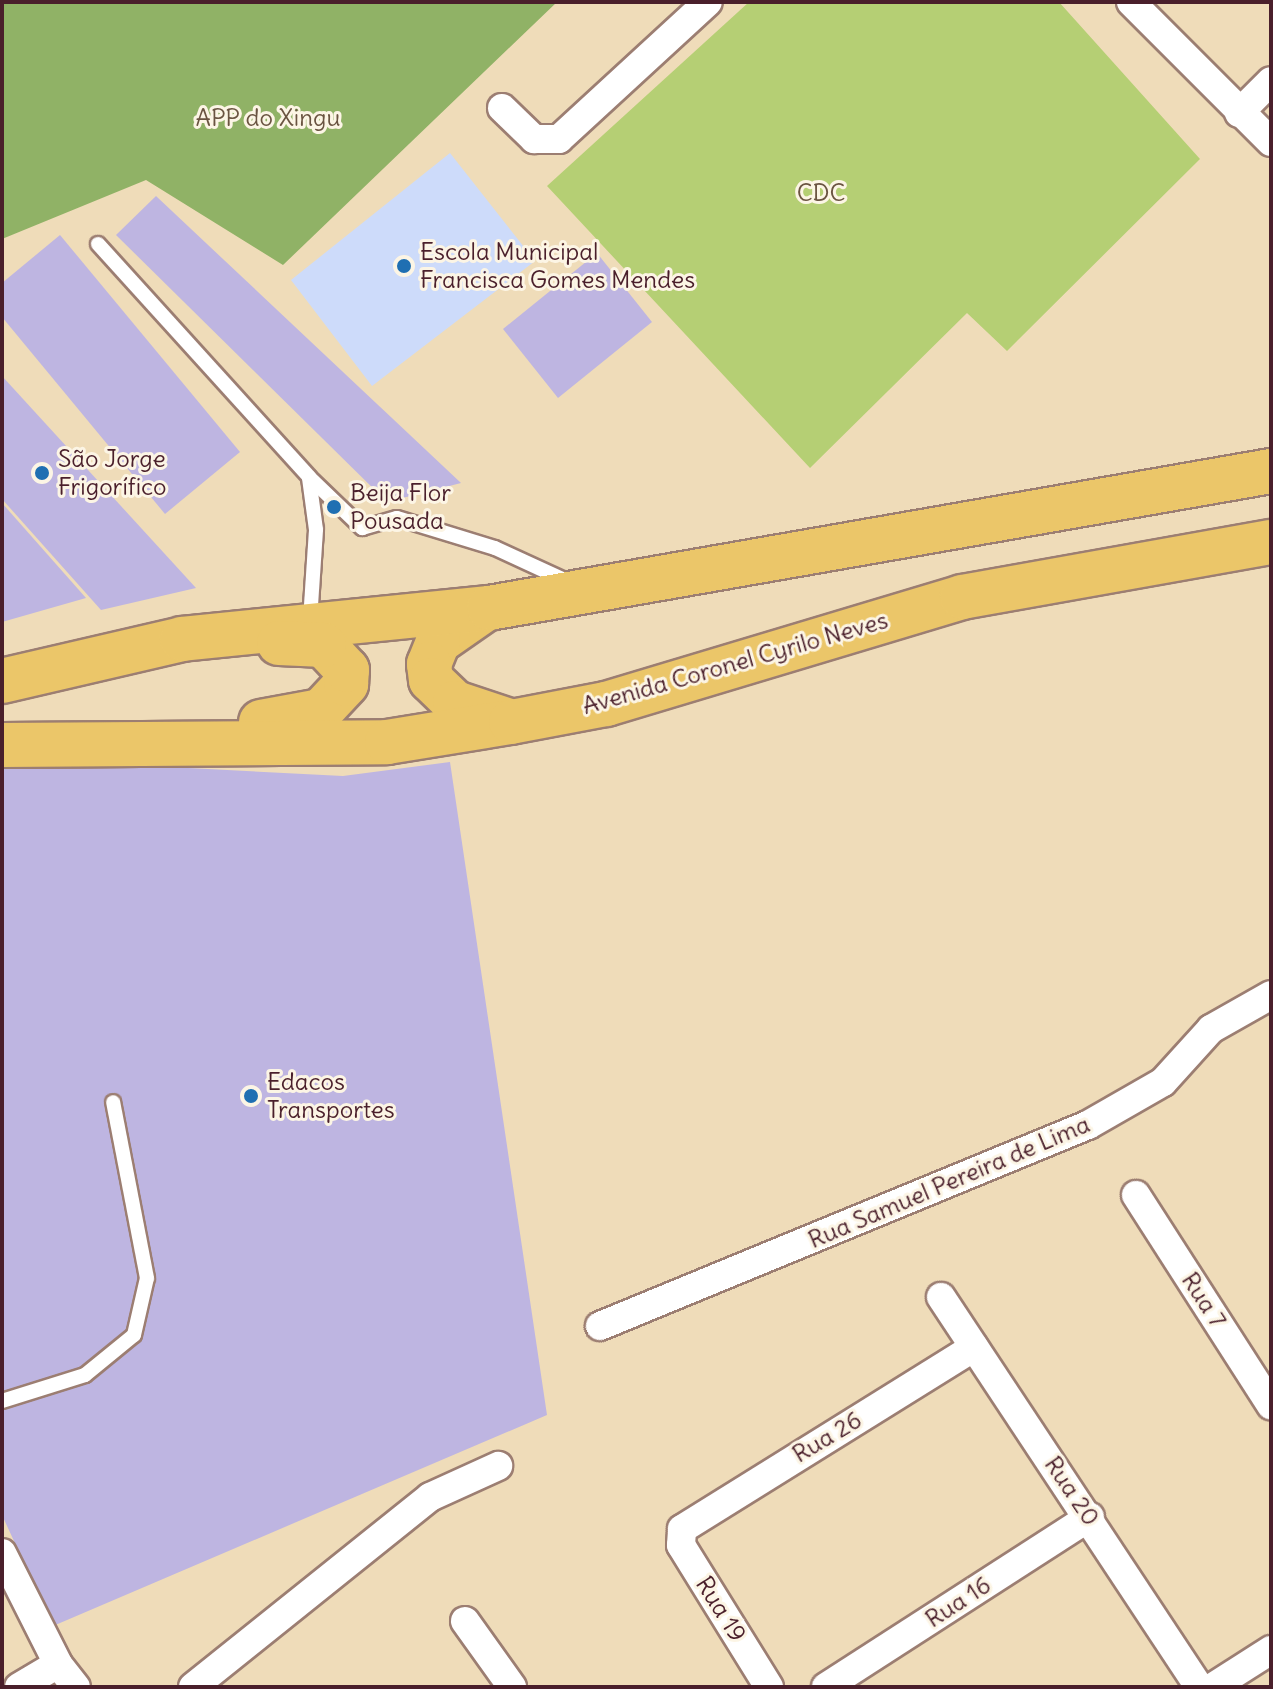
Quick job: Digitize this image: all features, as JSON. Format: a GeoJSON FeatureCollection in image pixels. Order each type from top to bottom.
{"type":"FeatureCollection","features":[{"type":"Feature","properties":{"kind":"highway"},"geometry":{"type":"LineString","coordinates":[[2,681],[182,639],[489,608],[1271,471]]}},
{"type":"Feature","properties":{"kind":"highway","name":"Avenida Coronel Cyrilo Neves"},"geometry":{"type":"LineString","coordinates":[[2,745],[161,741],[387,742],[606,704],[962,597],[1271,542]]}},
{"type":"Feature","properties":{"kind":"highway"},"geometry":{"type":"LineString","coordinates":[[489,608],[438,642],[429,664],[431,680],[455,703],[511,722]]}},
{"type":"Feature","properties":{"kind":"highway"},"geometry":{"type":"LineString","coordinates":[[161,741],[321,711],[346,684],[347,670],[324,645],[182,639]]}},
{"type":"Feature","properties":{"kind":"street"},"geometry":{"type":"LineString","coordinates":[[502,108],[534,139],[559,139],[708,2]]}},
{"type":"Feature","properties":{"kind":"street"},"geometry":{"type":"LineString","coordinates":[[1131,2],[1271,142]]}},
{"type":"Feature","properties":{"kind":"street"},"geometry":{"type":"LineString","coordinates":[[1239,113],[1271,81]]}},
{"type":"Feature","properties":{"kind":"street","name":"Rua Samuel Pereira de Lima"},"geometry":{"type":"LineString","coordinates":[[600,1326],[1088,1125],[1163,1082],[1211,1029],[1271,995]]}},
{"type":"Feature","properties":{"kind":"street","name":"Rua 7"},"geometry":{"type":"LineString","coordinates":[[1136,1195],[1271,1405]]}},
{"type":"Feature","properties":{"kind":"street","name":"Rua 20"},"geometry":{"type":"LineString","coordinates":[[941,1297],[1090,1517],[1199,1687]]}},
{"type":"Feature","properties":{"kind":"street","name":"Rua 26"},"geometry":{"type":"LineString","coordinates":[[682,1529],[974,1347]]}},
{"type":"Feature","properties":{"kind":"street"},"geometry":{"type":"LineString","coordinates":[[193,1687],[430,1497],[498,1466]]}},
{"type":"Feature","properties":{"kind":"street","name":"Rua 16"},"geometry":{"type":"LineString","coordinates":[[826,1687],[1090,1517]]}},
{"type":"Feature","properties":{"kind":"street","name":"Rua 19"},"geometry":{"type":"LineString","coordinates":[[682,1529],[681,1545],[769,1687]]}},
{"type":"Feature","properties":{"kind":"street"},"geometry":{"type":"LineString","coordinates":[[2,1553],[58,1664],[76,1687]]}},
{"type":"Feature","properties":{"kind":"street"},"geometry":{"type":"LineString","coordinates":[[465,1621],[512,1687]]}},
{"type":"Feature","properties":{"kind":"street"},"geometry":{"type":"LineString","coordinates":[[1213,1687],[1271,1650]]}},
{"type":"Feature","properties":{"kind":"street"},"geometry":{"type":"LineString","coordinates":[[19,1687],[58,1664]]}},
{"type":"Feature","properties":{"kind":"lane"},"geometry":{"type":"LineString","coordinates":[[98,244],[309,477],[362,528],[397,518],[495,548],[587,590]]}},
{"type":"Feature","properties":{"kind":"lane"},"geometry":{"type":"LineString","coordinates":[[309,477],[316,530],[309,627]]}},
{"type":"Feature","properties":{"kind":"lane"},"geometry":{"type":"LineString","coordinates":[[2,1401],[85,1375],[134,1335],[147,1278],[113,1102]]}},
{"type":"Feature","properties":{"kind":"shaded area"},"geometry":{"type":"Polygon","coordinates":[[[450,153],[535,261],[372,386],[291,280],[450,153]]]}},
{"type":"Feature","properties":{"kind":"green space","name":"APP do Xingu"},"geometry":{"type":"Polygon","coordinates":[[[2,2],[557,2],[283,265],[146,180],[2,239],[2,2]]]}},
{"type":"Feature","properties":{"kind":"green space","name":"CDC"},"geometry":{"type":"Polygon","coordinates":[[[749,2],[1059,2],[1200,159],[1007,351],[967,313],[810,468],[547,186],[749,2]]]}},
{"type":"Feature","properties":{"kind":"building"},"geometry":{"type":"Polygon","coordinates":[[[156,196],[461,483],[387,502],[116,235],[156,196]]]}},
{"type":"Feature","properties":{"kind":"building"},"geometry":{"type":"Polygon","coordinates":[[[60,235],[240,452],[165,514],[2,317],[2,283],[60,235]]]}},
{"type":"Feature","properties":{"kind":"building"},"geometry":{"type":"Polygon","coordinates":[[[597,253],[652,322],[558,398],[503,329],[597,253]]]}},
{"type":"Feature","properties":{"kind":"building"},"geometry":{"type":"Polygon","coordinates":[[[2,376],[196,588],[101,610],[2,499],[2,376]]]}},
{"type":"Feature","properties":{"kind":"building"},"geometry":{"type":"Polygon","coordinates":[[[2,503],[86,598],[2,622],[2,503]]]}},
{"type":"Feature","properties":{"kind":"building","name":"Edacos Transportes"},"geometry":{"type":"Polygon","coordinates":[[[73,762],[343,776],[450,762],[547,1415],[53,1626],[2,1515],[2,768],[73,762]]]}},
{"type":"Feature","properties":{"kind":"place","name":"Escola Municipal Francisca Gomes Mendes"},"geometry":{"type":"Point","coordinates":[404,266]}},
{"type":"Feature","properties":{"kind":"place","name":"São Jorge Frigorífico"},"geometry":{"type":"Point","coordinates":[42,473]}},
{"type":"Feature","properties":{"kind":"place","name":"Beija Flor Pousada"},"geometry":{"type":"Point","coordinates":[334,507]}},
{"type":"Feature","properties":{"kind":"place","name":"Edacos Transportes"},"geometry":{"type":"Point","coordinates":[251,1096]}}]}
